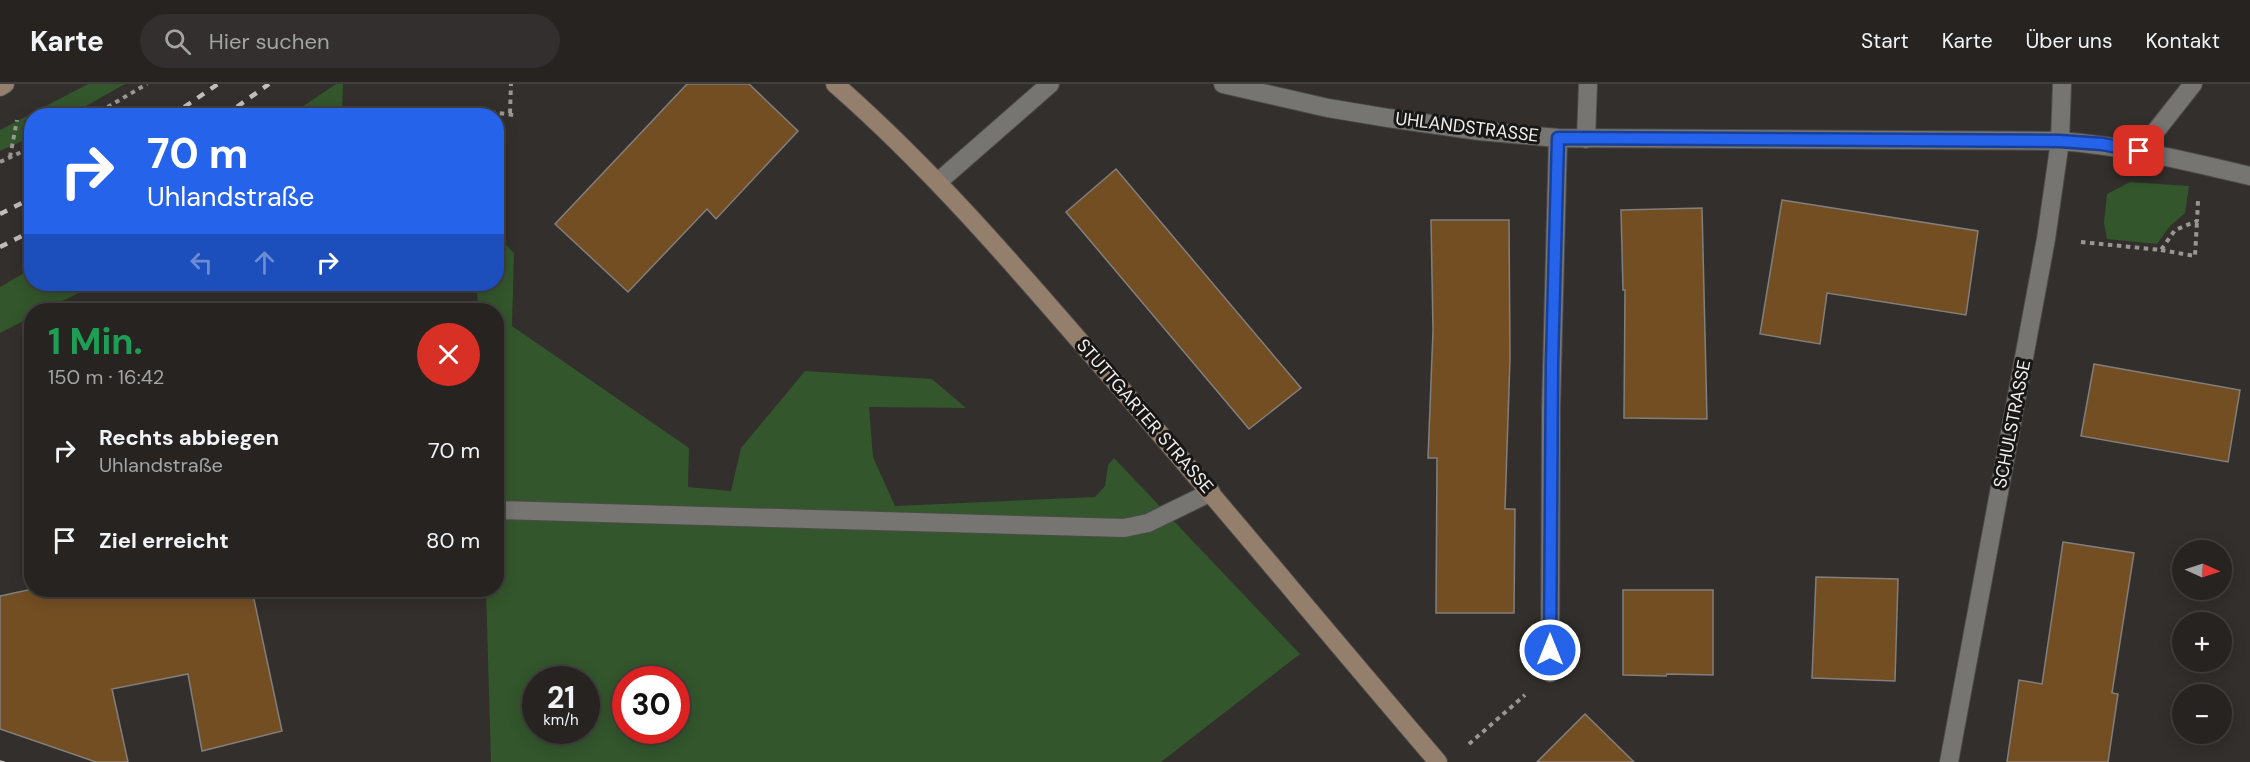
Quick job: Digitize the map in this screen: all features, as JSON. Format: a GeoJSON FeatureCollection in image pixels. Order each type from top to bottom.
{"type":"FeatureCollection","features":[{"type":"Feature","properties":{"kind":"main road","name":"STUTTGARTER STRASSE"},"geometry":{"type":"LineString","coordinates":[[835,84],[938,182],[1029,281],[1211,492],[1327,633],[1438,762]]}},
{"type":"Feature","properties":{"kind":"street"},"geometry":{"type":"LineString","coordinates":[[938,182],[1050,84]]}},
{"type":"Feature","properties":{"kind":"street","name":"UHLANDSTRASSE"},"geometry":{"type":"LineString","coordinates":[[1223,84],[1308,104],[1479,131],[1586,139],[2060,141],[2102,144],[2250,176]]}},
{"type":"Feature","properties":{"kind":"street"},"geometry":{"type":"LineString","coordinates":[[1586,139],[1588,84]]}},
{"type":"Feature","properties":{"kind":"street","name":"SCHULSTRASSE"},"geometry":{"type":"LineString","coordinates":[[1949,762],[2046,239],[2060,141],[2062,84]]}},
{"type":"Feature","properties":{"kind":"street"},"geometry":{"type":"LineString","coordinates":[[2139,151],[2193,84]]}},
{"type":"Feature","properties":{"kind":"street"},"geometry":{"type":"LineString","coordinates":[[1550,673],[1552,363],[1558,138]]}},
{"type":"Feature","properties":{"kind":"street"},"geometry":{"type":"LineString","coordinates":[[504,510],[1124,528],[1148,523],[1211,492]]}},
{"type":"Feature","properties":{"kind":"path"},"geometry":{"type":"LineString","coordinates":[[106,108],[147,84]]}},
{"type":"Feature","properties":{"kind":"path"},"geometry":{"type":"LineString","coordinates":[[504,113],[512,114],[511,84]]}},
{"type":"Feature","properties":{"kind":"path"},"geometry":{"type":"LineString","coordinates":[[0,162],[24,151]]}},
{"type":"Feature","properties":{"kind":"path"},"geometry":{"type":"LineString","coordinates":[[2046,239],[2161,250],[2195,256],[2200,164]]}},
{"type":"Feature","properties":{"kind":"path"},"geometry":{"type":"LineString","coordinates":[[2161,250],[2175,230],[2197,221]]}},
{"type":"Feature","properties":{"kind":"path"},"geometry":{"type":"LineString","coordinates":[[1466,747],[1550,673]]}},
{"type":"Feature","properties":{"kind":"green space"},"geometry":{"type":"Polygon","coordinates":[[[88,84],[125,84],[82,108],[42,108],[88,84]]]}},
{"type":"Feature","properties":{"kind":"green space"},"geometry":{"type":"Polygon","coordinates":[[[336,84],[343,84],[342,108],[300,108],[336,84]]]}},
{"type":"Feature","properties":{"kind":"green space"},"geometry":{"type":"Polygon","coordinates":[[[24,117],[24,140],[0,151],[0,130],[24,117]]]}},
{"type":"Feature","properties":{"kind":"green space"},"geometry":{"type":"Polygon","coordinates":[[[2130,182],[2189,186],[2185,213],[2170,226],[2157,244],[2107,239],[2104,223],[2107,194],[2130,182]]]}},
{"type":"Feature","properties":{"kind":"green space"},"geometry":{"type":"Polygon","coordinates":[[[504,242],[514,253],[512,326],[689,448],[688,487],[731,491],[741,448],[805,371],[932,379],[966,408],[869,407],[873,457],[895,506],[1095,497],[1105,486],[1108,465],[1114,458],[1300,654],[1161,762],[491,762],[486,597],[504,597],[504,303],[478,303],[477,291],[504,291],[504,242]]]}},
{"type":"Feature","properties":{"kind":"green space"},"geometry":{"type":"Polygon","coordinates":[[[24,273],[24,291],[83,291],[58,303],[24,303],[24,321],[0,333],[0,287],[24,273]]]}},
{"type":"Feature","properties":{"kind":"building"},"geometry":{"type":"Polygon","coordinates":[[[687,84],[749,84],[798,131],[716,219],[707,209],[628,292],[555,224],[687,84]]]}},
{"type":"Feature","properties":{"kind":"building"},"geometry":{"type":"Polygon","coordinates":[[[1116,169],[1301,388],[1249,429],[1066,212],[1116,169]]]}},
{"type":"Feature","properties":{"kind":"building"},"geometry":{"type":"Polygon","coordinates":[[[1782,200],[1978,231],[1966,315],[1827,293],[1820,344],[1760,334],[1782,200]]]}},
{"type":"Feature","properties":{"kind":"building"},"geometry":{"type":"Polygon","coordinates":[[[1702,208],[1707,419],[1624,418],[1625,290],[1623,290],[1621,210],[1702,208]]]}},
{"type":"Feature","properties":{"kind":"building"},"geometry":{"type":"Polygon","coordinates":[[[1431,220],[1509,220],[1510,359],[1505,509],[1515,509],[1514,613],[1436,613],[1437,458],[1428,458],[1433,331],[1431,220]]]}},
{"type":"Feature","properties":{"kind":"building"},"geometry":{"type":"Polygon","coordinates":[[[2094,364],[2240,390],[2228,462],[2081,436],[2094,364]]]}},
{"type":"Feature","properties":{"kind":"building"},"geometry":{"type":"Polygon","coordinates":[[[2063,542],[2134,553],[2112,693],[2118,694],[2108,762],[2007,762],[2019,680],[2042,684],[2063,542]]]}},
{"type":"Feature","properties":{"kind":"building"},"geometry":{"type":"Polygon","coordinates":[[[1816,577],[1898,579],[1895,681],[1812,678],[1816,577]]]}},
{"type":"Feature","properties":{"kind":"building"},"geometry":{"type":"Polygon","coordinates":[[[1623,590],[1713,590],[1713,675],[1623,675],[1623,590]]]}},
{"type":"Feature","properties":{"kind":"building"},"geometry":{"type":"Polygon","coordinates":[[[24,591],[24,597],[253,597],[282,731],[202,751],[188,674],[112,689],[128,762],[96,762],[0,729],[0,596],[24,591]]]}},
{"type":"Feature","properties":{"kind":"building"},"geometry":{"type":"Polygon","coordinates":[[[1585,714],[1634,762],[1537,762],[1585,714]]]}},
{"type":"Feature","properties":{"kind":"tram line"},"geometry":{"type":"LineString","coordinates":[[0,761],[4,762]]}},
{"type":"Feature","properties":{"kind":"railway"},"geometry":{"type":"LineString","coordinates":[[183,108],[218,84]]}},
{"type":"Feature","properties":{"kind":"railway"},"geometry":{"type":"LineString","coordinates":[[235,108],[269,84]]}},
{"type":"Feature","properties":{"kind":"railway"},"geometry":{"type":"LineString","coordinates":[[0,214],[24,202]]}},
{"type":"Feature","properties":{"kind":"railway"},"geometry":{"type":"LineString","coordinates":[[0,247],[24,235]]}},
{"type":"Feature","properties":{"kind":"route"},"geometry":{"type":"LineString","coordinates":[[1550,650],[1553,273],[1558,138],[2060,141],[2102,144],[2139,151]]}}]}
